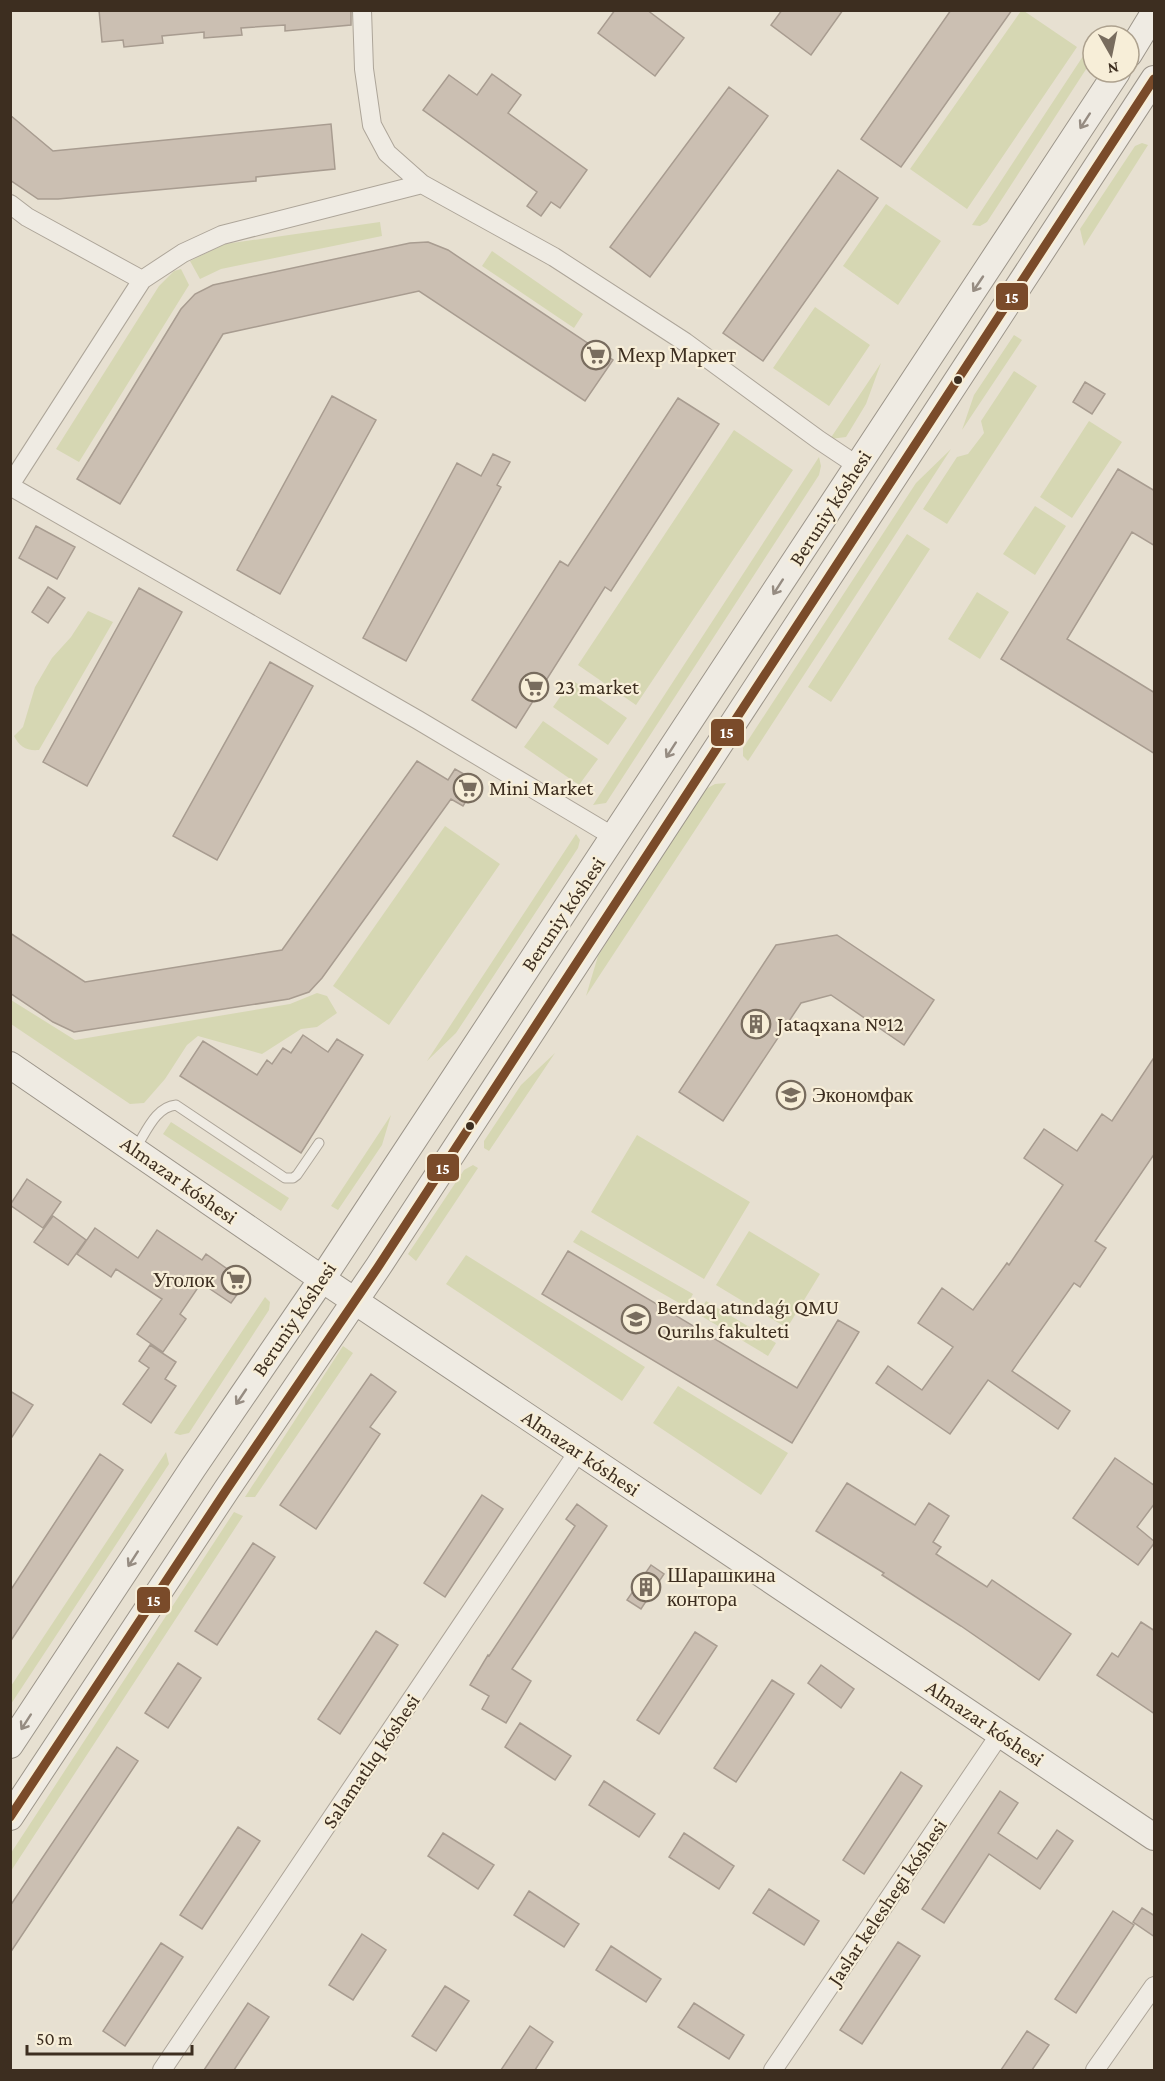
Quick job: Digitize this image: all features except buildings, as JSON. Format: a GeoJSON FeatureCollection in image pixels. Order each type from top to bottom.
{"type":"FeatureCollection","features":[{"type":"Feature","properties":{"kind":"street"},"geometry":{"type":"LineString","coordinates":[[362,10],[364,69],[372,125],[387,153],[422,184],[554,257],[685,342],[858,466]]}},
{"type":"Feature","properties":{"kind":"street"},"geometry":{"type":"LineString","coordinates":[[1141,35],[1155,13]]}},
{"type":"Feature","properties":{"kind":"street","name":"Beruniy kóshesi"},"geometry":{"type":"LineString","coordinates":[[10,1745],[193,1468],[322,1279],[1109,84]]}},
{"type":"Feature","properties":{"kind":"street","name":"Beruniy kóshesi"},"geometry":{"type":"LineString","coordinates":[[10,1817],[354,1300],[1028,275],[1148,88]]}},
{"type":"Feature","properties":{"kind":"street"},"geometry":{"type":"LineString","coordinates":[[422,184],[222,235],[183,253],[142,280],[10,485],[426,724],[614,837]]}},
{"type":"Feature","properties":{"kind":"street"},"geometry":{"type":"LineString","coordinates":[[10,204],[27,217],[142,280]]}},
{"type":"Feature","properties":{"kind":"street","name":"Almazar kóshesi"},"geometry":{"type":"LineString","coordinates":[[13,1072],[135,1149],[578,1452],[1155,1837]]}},
{"type":"Feature","properties":{"kind":"street","name":"Salamatlıq kóshesi"},"geometry":{"type":"LineString","coordinates":[[162,2070],[578,1452]]}},
{"type":"Feature","properties":{"kind":"street","name":"Jaslar keleshegi kóshesi"},"geometry":{"type":"LineString","coordinates":[[773,2070],[1000,1734]]}},
{"type":"Feature","properties":{"kind":"street"},"geometry":{"type":"LineString","coordinates":[[1095,2070],[1155,1986]]}},
{"type":"Feature","properties":{"kind":"lane"},"geometry":{"type":"LineString","coordinates":[[135,1149],[159,1112],[167,1106],[176,1105],[285,1178],[293,1178],[297,1175],[319,1143]]}},
{"type":"Feature","properties":{"kind":"green space"},"geometry":{"type":"Polygon","coordinates":[[[1021,11],[1077,47],[967,209],[910,169],[1021,11]]]}},
{"type":"Feature","properties":{"kind":"green space"},"geometry":{"type":"Polygon","coordinates":[[[1081,59],[1081,77],[987,222],[980,226],[972,225],[1081,59]]]}},
{"type":"Feature","properties":{"kind":"green space"},"geometry":{"type":"Polygon","coordinates":[[[1142,143],[1148,145],[1084,246],[1080,229],[1135,146],[1142,143]]]}},
{"type":"Feature","properties":{"kind":"green space"},"geometry":{"type":"Polygon","coordinates":[[[886,204],[941,241],[898,305],[843,266],[886,204]]]}},
{"type":"Feature","properties":{"kind":"green space"},"geometry":{"type":"Polygon","coordinates":[[[380,222],[382,236],[221,269],[200,279],[190,261],[225,244],[380,222]]]}},
{"type":"Feature","properties":{"kind":"green space"},"geometry":{"type":"Polygon","coordinates":[[[492,251],[583,314],[574,328],[482,266],[492,251]]]}},
{"type":"Feature","properties":{"kind":"green space"},"geometry":{"type":"Polygon","coordinates":[[[181,269],[189,285],[79,462],[56,449],[159,286],[174,271],[181,269]]]}},
{"type":"Feature","properties":{"kind":"green space"},"geometry":{"type":"Polygon","coordinates":[[[815,307],[870,345],[829,406],[773,368],[815,307]]]}},
{"type":"Feature","properties":{"kind":"green space"},"geometry":{"type":"Polygon","coordinates":[[[1014,335],[1022,340],[962,430],[974,395],[1014,335]]]}},
{"type":"Feature","properties":{"kind":"green space"},"geometry":{"type":"Polygon","coordinates":[[[881,363],[866,404],[846,437],[830,439],[881,363]]]}},
{"type":"Feature","properties":{"kind":"green space"},"geometry":{"type":"Polygon","coordinates":[[[1014,371],[1037,386],[947,524],[923,509],[957,457],[968,454],[984,433],[981,421],[1014,371]]]}},
{"type":"Feature","properties":{"kind":"green space"},"geometry":{"type":"Polygon","coordinates":[[[1089,421],[1122,442],[1072,518],[1040,497],[1089,421]]]}},
{"type":"Feature","properties":{"kind":"green space"},"geometry":{"type":"Polygon","coordinates":[[[734,430],[793,470],[636,705],[578,665],[734,430]]]}},
{"type":"Feature","properties":{"kind":"green space"},"geometry":{"type":"Polygon","coordinates":[[[951,449],[748,761],[743,756],[743,748],[916,483],[951,449]]]}},
{"type":"Feature","properties":{"kind":"green space"},"geometry":{"type":"Polygon","coordinates":[[[819,457],[821,466],[819,475],[606,803],[593,805],[819,457]]]}},
{"type":"Feature","properties":{"kind":"green space"},"geometry":{"type":"Polygon","coordinates":[[[1035,506],[1066,526],[1035,575],[1003,554],[1035,506]]]}},
{"type":"Feature","properties":{"kind":"green space"},"geometry":{"type":"Polygon","coordinates":[[[907,534],[930,549],[831,702],[808,687],[907,534]]]}},
{"type":"Feature","properties":{"kind":"green space"},"geometry":{"type":"Polygon","coordinates":[[[977,592],[1009,612],[980,659],[948,639],[977,592]]]}},
{"type":"Feature","properties":{"kind":"green space"},"geometry":{"type":"Polygon","coordinates":[[[88,611],[113,622],[39,750],[27,749],[21,746],[14,736],[23,727],[35,687],[52,658],[71,637],[88,611]]]}},
{"type":"Feature","properties":{"kind":"green space"},"geometry":{"type":"Polygon","coordinates":[[[572,680],[627,718],[608,745],[553,707],[572,680]]]}},
{"type":"Feature","properties":{"kind":"green space"},"geometry":{"type":"Polygon","coordinates":[[[543,721],[598,759],[579,785],[524,747],[543,721]]]}},
{"type":"Feature","properties":{"kind":"green space"},"geometry":{"type":"Polygon","coordinates":[[[726,783],[586,996],[598,956],[706,789],[715,784],[726,783]]]}},
{"type":"Feature","properties":{"kind":"green space"},"geometry":{"type":"Polygon","coordinates":[[[445,826],[500,864],[389,1025],[333,986],[445,826]]]}},
{"type":"Feature","properties":{"kind":"green space"},"geometry":{"type":"Polygon","coordinates":[[[576,834],[580,840],[578,848],[456,1033],[427,1061],[576,834]]]}},
{"type":"Feature","properties":{"kind":"green space"},"geometry":{"type":"Polygon","coordinates":[[[317,993],[327,996],[337,1013],[317,1027],[301,1029],[262,1054],[198,1036],[187,1045],[165,1079],[144,1103],[130,1104],[11,1024],[11,1000],[75,1040],[290,1004],[317,993]]]}},
{"type":"Feature","properties":{"kind":"green space"},"geometry":{"type":"Polygon","coordinates":[[[555,1053],[489,1151],[484,1148],[484,1141],[521,1085],[555,1053]]]}},
{"type":"Feature","properties":{"kind":"green space"},"geometry":{"type":"Polygon","coordinates":[[[391,1115],[382,1145],[338,1210],[331,1206],[391,1115]]]}},
{"type":"Feature","properties":{"kind":"green space"},"geometry":{"type":"Polygon","coordinates":[[[171,1122],[289,1198],[281,1211],[163,1134],[171,1122]]]}},
{"type":"Feature","properties":{"kind":"green space"},"geometry":{"type":"Polygon","coordinates":[[[637,1135],[750,1202],[704,1279],[591,1212],[637,1135]]]}},
{"type":"Feature","properties":{"kind":"green space"},"geometry":{"type":"Polygon","coordinates":[[[473,1165],[478,1168],[416,1261],[408,1254],[464,1170],[473,1165]]]}},
{"type":"Feature","properties":{"kind":"green space"},"geometry":{"type":"Polygon","coordinates":[[[581,1230],[693,1294],[686,1307],[573,1242],[581,1230]]]}},
{"type":"Feature","properties":{"kind":"green space"},"geometry":{"type":"Polygon","coordinates":[[[749,1231],[820,1274],[787,1328],[716,1285],[749,1231]]]}},
{"type":"Feature","properties":{"kind":"green space"},"geometry":{"type":"Polygon","coordinates":[[[466,1255],[645,1367],[622,1401],[446,1284],[466,1255]]]}},
{"type":"Feature","properties":{"kind":"green space"},"geometry":{"type":"Polygon","coordinates":[[[265,1297],[270,1302],[269,1310],[189,1433],[180,1435],[174,1433],[265,1297]]]}},
{"type":"Feature","properties":{"kind":"green space"},"geometry":{"type":"Polygon","coordinates":[[[706,1301],[776,1343],[768,1356],[698,1314],[706,1301]]]}},
{"type":"Feature","properties":{"kind":"green space"},"geometry":{"type":"Polygon","coordinates":[[[343,1346],[353,1353],[255,1497],[245,1497],[343,1346]]]}},
{"type":"Feature","properties":{"kind":"green space"},"geometry":{"type":"Polygon","coordinates":[[[678,1386],[788,1453],[761,1495],[653,1423],[678,1386]]]}},
{"type":"Feature","properties":{"kind":"green space"},"geometry":{"type":"Polygon","coordinates":[[[166,1452],[169,1464],[11,1704],[11,1686],[166,1452]]]}},
{"type":"Feature","properties":{"kind":"green space"},"geometry":{"type":"Polygon","coordinates":[[[234,1512],[243,1516],[11,1871],[11,1853],[234,1512]]]}},
{"type":"Feature","properties":{"kind":"transit line","name":"15"},"geometry":{"type":"LineString","coordinates":[[10,1817],[227,1489],[378,1267],[1154,79]]}},
{"type":"Feature","properties":{"kind":"place","name":"Мехр Маркет"},"geometry":{"type":"Point","coordinates":[596,355]}},
{"type":"Feature","properties":{"kind":"place","name":"23 market"},"geometry":{"type":"Point","coordinates":[534,687]}},
{"type":"Feature","properties":{"kind":"place","name":"Mini Market"},"geometry":{"type":"Point","coordinates":[468,788]}},
{"type":"Feature","properties":{"kind":"place","name":"Jataqxana №12"},"geometry":{"type":"Point","coordinates":[756,1024]}},
{"type":"Feature","properties":{"kind":"place","name":"Экономфак"},"geometry":{"type":"Point","coordinates":[791,1095]}},
{"type":"Feature","properties":{"kind":"place","name":"Уголок"},"geometry":{"type":"Point","coordinates":[236,1280]}},
{"type":"Feature","properties":{"kind":"place","name":"Berdaq atındaǵı QMU Qurılıs fakulteti"},"geometry":{"type":"Point","coordinates":[636,1319]}},
{"type":"Feature","properties":{"kind":"place","name":"Шарашкина контора"},"geometry":{"type":"Point","coordinates":[646,1587]}}]}
